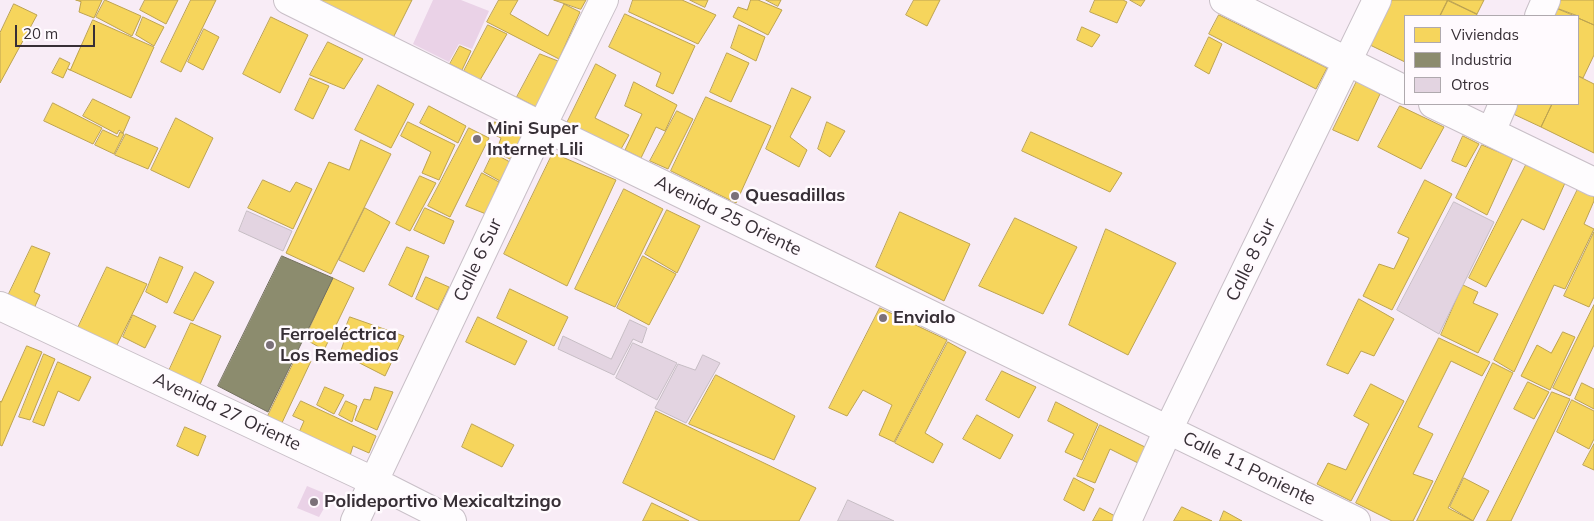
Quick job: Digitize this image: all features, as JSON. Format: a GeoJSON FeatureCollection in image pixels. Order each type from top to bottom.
{"type":"FeatureCollection","features":[{"type":"Feature","properties":{"kind":"street","name":"Avenida 25 Oriente"},"geometry":{"type":"LineString","coordinates":[[288,0],[542,126],[1168,430]]}},
{"type":"Feature","properties":{"kind":"street","name":"Calle 6 Sur"},"geometry":{"type":"LineString","coordinates":[[355,521],[542,126],[604,0]]}},
{"type":"Feature","properties":{"kind":"street"},"geometry":{"type":"LineString","coordinates":[[1224,0],[1404,90]]}},
{"type":"Feature","properties":{"kind":"street","name":"Calle 8 Sur"},"geometry":{"type":"LineString","coordinates":[[1127,521],[1168,430],[1377,0]]}},
{"type":"Feature","properties":{"kind":"street"},"geometry":{"type":"LineString","coordinates":[[1539,15],[1546,0]]}},
{"type":"Feature","properties":{"kind":"street"},"geometry":{"type":"LineString","coordinates":[[1435,105],[1594,182]]}},
{"type":"Feature","properties":{"kind":"street"},"geometry":{"type":"LineString","coordinates":[[1492,132],[1503,105]]}},
{"type":"Feature","properties":{"kind":"street","name":"Avenida 27 Oriente"},"geometry":{"type":"LineString","coordinates":[[0,306],[373,481],[452,521]]}},
{"type":"Feature","properties":{"kind":"street","name":"Calle 11 Poniente"},"geometry":{"type":"LineString","coordinates":[[1168,430],[1356,521]]}},
{"type":"Feature","properties":{"kind":"shaded area"},"geometry":{"type":"Polygon","coordinates":[[[433,0],[461,0],[489,11],[472,49],[459,44],[449,62],[413,44],[433,0]]]}},
{"type":"Feature","properties":{"kind":"shaded area","name":"Polideportivo Mexicaltzingo"},"geometry":{"type":"Polygon","coordinates":[[[307,486],[331,496],[319,517],[297,508],[307,486]]]}},
{"type":"Feature","properties":{"kind":"building: Viviendas"},"geometry":{"type":"Polygon","coordinates":[[[76,0],[102,0],[94,18],[79,12],[81,2],[76,0]]]}},
{"type":"Feature","properties":{"kind":"building: Viviendas"},"geometry":{"type":"Polygon","coordinates":[[[105,0],[141,16],[132,36],[96,17],[105,0]]]}},
{"type":"Feature","properties":{"kind":"building: Viviendas"},"geometry":{"type":"Polygon","coordinates":[[[145,0],[178,0],[166,24],[140,10],[145,0]]]}},
{"type":"Feature","properties":{"kind":"building: Viviendas"},"geometry":{"type":"Polygon","coordinates":[[[191,0],[216,0],[181,72],[161,62],[191,0]]]}},
{"type":"Feature","properties":{"kind":"building: Viviendas"},"geometry":{"type":"Polygon","coordinates":[[[315,0],[412,0],[394,36],[315,0]]]}},
{"type":"Feature","properties":{"kind":"building: Viviendas"},"geometry":{"type":"Polygon","coordinates":[[[499,0],[518,0],[510,14],[548,36],[564,4],[580,12],[559,59],[487,22],[499,0]]]}},
{"type":"Feature","properties":{"kind":"building: Viviendas"},"geometry":{"type":"Polygon","coordinates":[[[554,0],[586,0],[581,9],[554,0]]]}},
{"type":"Feature","properties":{"kind":"building: Viviendas"},"geometry":{"type":"Polygon","coordinates":[[[633,0],[682,0],[716,15],[698,44],[629,12],[633,0]]]}},
{"type":"Feature","properties":{"kind":"building: Viviendas"},"geometry":{"type":"Polygon","coordinates":[[[690,0],[708,0],[705,7],[690,0]]]}},
{"type":"Feature","properties":{"kind":"building: Viviendas"},"geometry":{"type":"Polygon","coordinates":[[[751,0],[758,0],[782,10],[768,35],[733,17],[738,7],[747,10],[751,0]]]}},
{"type":"Feature","properties":{"kind":"building: Viviendas"},"geometry":{"type":"Polygon","coordinates":[[[766,0],[781,0],[778,6],[766,0]]]}},
{"type":"Feature","properties":{"kind":"building: Viviendas"},"geometry":{"type":"Polygon","coordinates":[[[914,0],[940,0],[927,26],[906,15],[914,0]]]}},
{"type":"Feature","properties":{"kind":"building: Viviendas"},"geometry":{"type":"Polygon","coordinates":[[[1095,0],[1123,0],[1127,2],[1117,23],[1090,12],[1095,0]]]}},
{"type":"Feature","properties":{"kind":"building: Viviendas"},"geometry":{"type":"Polygon","coordinates":[[[1130,0],[1145,0],[1141,6],[1130,0]]]}},
{"type":"Feature","properties":{"kind":"building: Viviendas"},"geometry":{"type":"Polygon","coordinates":[[[1392,0],[1448,0],[1440,15],[1404,15],[1404,62],[1370,45],[1392,0]]]}},
{"type":"Feature","properties":{"kind":"building: Viviendas"},"geometry":{"type":"Polygon","coordinates":[[[1447,0],[1484,0],[1477,14],[1447,0]]]}},
{"type":"Feature","properties":{"kind":"building: Viviendas"},"geometry":{"type":"Polygon","coordinates":[[[1448,0],[1477,14],[1476,15],[1440,15],[1448,0]]]}},
{"type":"Feature","properties":{"kind":"building: Viviendas"},"geometry":{"type":"Polygon","coordinates":[[[1553,0],[1594,0],[1594,25],[1579,18],[1579,15],[1551,6],[1553,0]]]}},
{"type":"Feature","properties":{"kind":"building: Viviendas"},"geometry":{"type":"Polygon","coordinates":[[[14,4],[37,15],[0,83],[0,33],[14,4]]]}},
{"type":"Feature","properties":{"kind":"building: Viviendas"},"geometry":{"type":"Polygon","coordinates":[[[1558,9],[1573,15],[1555,15],[1558,9]]]}},
{"type":"Feature","properties":{"kind":"building: Viviendas"},"geometry":{"type":"Polygon","coordinates":[[[625,14],[695,46],[673,94],[656,86],[661,73],[609,47],[625,14]]]}},
{"type":"Feature","properties":{"kind":"building: Viviendas"},"geometry":{"type":"Polygon","coordinates":[[[1219,15],[1327,68],[1316,89],[1209,34],[1219,15]]]}},
{"type":"Feature","properties":{"kind":"building: Viviendas"},"geometry":{"type":"Polygon","coordinates":[[[143,17],[164,27],[154,46],[136,35],[143,17]]]}},
{"type":"Feature","properties":{"kind":"building: Viviendas"},"geometry":{"type":"Polygon","coordinates":[[[271,17],[308,35],[280,93],[243,74],[271,17]]]}},
{"type":"Feature","properties":{"kind":"building: Viviendas"},"geometry":{"type":"Polygon","coordinates":[[[1579,18],[1594,25],[1594,55],[1583,78],[1579,76],[1579,18]]]}},
{"type":"Feature","properties":{"kind":"building: Viviendas"},"geometry":{"type":"Polygon","coordinates":[[[93,20],[154,47],[131,98],[70,70],[93,20]]]}},
{"type":"Feature","properties":{"kind":"building: Viviendas"},"geometry":{"type":"Polygon","coordinates":[[[488,25],[507,34],[480,80],[464,71],[488,25]]]}},
{"type":"Feature","properties":{"kind":"building: Viviendas"},"geometry":{"type":"Polygon","coordinates":[[[739,25],[765,37],[756,61],[731,48],[739,25]]]}},
{"type":"Feature","properties":{"kind":"building: Viviendas"},"geometry":{"type":"Polygon","coordinates":[[[1082,27],[1100,35],[1092,47],[1077,40],[1082,27]]]}},
{"type":"Feature","properties":{"kind":"building: Viviendas"},"geometry":{"type":"Polygon","coordinates":[[[204,29],[219,37],[203,70],[188,62],[204,29]]]}},
{"type":"Feature","properties":{"kind":"building: Viviendas"},"geometry":{"type":"Polygon","coordinates":[[[1209,37],[1222,44],[1209,74],[1195,66],[1209,37]]]}},
{"type":"Feature","properties":{"kind":"building: Viviendas"},"geometry":{"type":"Polygon","coordinates":[[[328,42],[363,59],[344,89],[310,75],[328,42]]]}},
{"type":"Feature","properties":{"kind":"building: Viviendas"},"geometry":{"type":"Polygon","coordinates":[[[460,46],[471,51],[462,70],[450,64],[460,46]]]}},
{"type":"Feature","properties":{"kind":"building: Viviendas"},"geometry":{"type":"Polygon","coordinates":[[[727,53],[749,63],[731,102],[710,92],[727,53]]]}},
{"type":"Feature","properties":{"kind":"building: Viviendas"},"geometry":{"type":"Polygon","coordinates":[[[540,54],[558,61],[536,107],[517,97],[540,54]]]}},
{"type":"Feature","properties":{"kind":"building: Viviendas"},"geometry":{"type":"Polygon","coordinates":[[[60,58],[70,63],[63,78],[52,73],[60,58]]]}},
{"type":"Feature","properties":{"kind":"building: Viviendas"},"geometry":{"type":"Polygon","coordinates":[[[596,64],[616,75],[595,118],[629,135],[621,149],[567,123],[596,64]]]}},
{"type":"Feature","properties":{"kind":"building: Viviendas"},"geometry":{"type":"Polygon","coordinates":[[[1579,76],[1594,84],[1594,153],[1541,127],[1552,105],[1579,105],[1579,76]]]}},
{"type":"Feature","properties":{"kind":"building: Viviendas"},"geometry":{"type":"Polygon","coordinates":[[[310,78],[329,86],[313,119],[295,110],[310,78]]]}},
{"type":"Feature","properties":{"kind":"building: Viviendas"},"geometry":{"type":"Polygon","coordinates":[[[1357,81],[1380,94],[1358,141],[1333,130],[1357,81]]]}},
{"type":"Feature","properties":{"kind":"building: Viviendas"},"geometry":{"type":"Polygon","coordinates":[[[634,82],[677,105],[665,131],[656,127],[641,158],[625,150],[642,114],[625,106],[634,82]]]}},
{"type":"Feature","properties":{"kind":"building: Viviendas"},"geometry":{"type":"Polygon","coordinates":[[[378,85],[414,104],[391,148],[355,130],[378,85]]]}},
{"type":"Feature","properties":{"kind":"building: Viviendas"},"geometry":{"type":"Polygon","coordinates":[[[792,88],[811,97],[790,137],[807,150],[799,167],[766,149],[792,88]]]}},
{"type":"Feature","properties":{"kind":"building: Viviendas"},"geometry":{"type":"Polygon","coordinates":[[[706,97],[771,126],[736,203],[671,171],[706,97]]]}},
{"type":"Feature","properties":{"kind":"building: Viviendas"},"geometry":{"type":"Polygon","coordinates":[[[93,99],[130,117],[123,133],[119,130],[117,134],[83,116],[93,99]]]}},
{"type":"Feature","properties":{"kind":"building: Viviendas"},"geometry":{"type":"Polygon","coordinates":[[[53,103],[102,128],[93,144],[44,121],[53,103]]]}},
{"type":"Feature","properties":{"kind":"building: Viviendas"},"geometry":{"type":"Polygon","coordinates":[[[1512,105],[1552,105],[1541,127],[1509,112],[1512,105]]]}},
{"type":"Feature","properties":{"kind":"building: Viviendas"},"geometry":{"type":"Polygon","coordinates":[[[429,106],[466,126],[458,143],[420,123],[429,106]]]}},
{"type":"Feature","properties":{"kind":"building: Viviendas"},"geometry":{"type":"Polygon","coordinates":[[[1400,106],[1444,127],[1421,169],[1378,147],[1400,106]]]}},
{"type":"Feature","properties":{"kind":"building: Viviendas"},"geometry":{"type":"Polygon","coordinates":[[[677,111],[693,119],[668,169],[650,161],[677,111]]]}},
{"type":"Feature","properties":{"kind":"building: Viviendas"},"geometry":{"type":"Polygon","coordinates":[[[176,118],[213,138],[189,188],[151,170],[176,118]]]}},
{"type":"Feature","properties":{"kind":"building: Viviendas"},"geometry":{"type":"Polygon","coordinates":[[[408,122],[455,145],[439,180],[422,173],[431,152],[401,136],[408,122]]]}},
{"type":"Feature","properties":{"kind":"building: Viviendas"},"geometry":{"type":"Polygon","coordinates":[[[495,122],[522,137],[512,160],[496,152],[501,138],[491,133],[495,122]]]}},
{"type":"Feature","properties":{"kind":"building: Viviendas"},"geometry":{"type":"Polygon","coordinates":[[[827,122],[845,131],[830,157],[818,149],[827,122]]]}},
{"type":"Feature","properties":{"kind":"building: Viviendas"},"geometry":{"type":"Polygon","coordinates":[[[469,128],[489,138],[450,217],[428,206],[469,128]]]}},
{"type":"Feature","properties":{"kind":"building: Viviendas"},"geometry":{"type":"Polygon","coordinates":[[[103,130],[118,137],[120,132],[124,134],[114,154],[95,145],[103,130]]]}},
{"type":"Feature","properties":{"kind":"building: Viviendas"},"geometry":{"type":"Polygon","coordinates":[[[1031,132],[1122,173],[1110,192],[1022,151],[1031,132]]]}},
{"type":"Feature","properties":{"kind":"building: Viviendas"},"geometry":{"type":"Polygon","coordinates":[[[126,134],[158,148],[148,169],[115,155],[126,134]]]}},
{"type":"Feature","properties":{"kind":"building: Viviendas"},"geometry":{"type":"Polygon","coordinates":[[[1463,136],[1479,144],[1466,167],[1452,161],[1463,136]]]}},
{"type":"Feature","properties":{"kind":"building: Viviendas"},"geometry":{"type":"Polygon","coordinates":[[[361,140],[391,154],[331,274],[286,253],[329,162],[349,170],[361,140]]]}},
{"type":"Feature","properties":{"kind":"building: Viviendas"},"geometry":{"type":"Polygon","coordinates":[[[1482,145],[1513,158],[1487,215],[1456,198],[1482,145]]]}},
{"type":"Feature","properties":{"kind":"building: Viviendas"},"geometry":{"type":"Polygon","coordinates":[[[493,153],[510,162],[500,181],[484,172],[493,153]]]}},
{"type":"Feature","properties":{"kind":"building: Viviendas"},"geometry":{"type":"Polygon","coordinates":[[[553,153],[616,180],[567,286],[504,254],[553,153]]]}},
{"type":"Feature","properties":{"kind":"building: Viviendas"},"geometry":{"type":"Polygon","coordinates":[[[1526,165],[1565,183],[1544,230],[1522,219],[1486,287],[1469,278],[1526,165]]]}},
{"type":"Feature","properties":{"kind":"building: Viviendas"},"geometry":{"type":"Polygon","coordinates":[[[482,173],[499,182],[486,214],[466,206],[482,173]]]}},
{"type":"Feature","properties":{"kind":"building: Viviendas"},"geometry":{"type":"Polygon","coordinates":[[[420,176],[436,183],[410,231],[396,224],[420,176]]]}},
{"type":"Feature","properties":{"kind":"building: Viviendas"},"geometry":{"type":"Polygon","coordinates":[[[263,180],[290,192],[296,182],[312,189],[293,229],[248,208],[263,180]]]}},
{"type":"Feature","properties":{"kind":"building: Viviendas"},"geometry":{"type":"Polygon","coordinates":[[[1425,180],[1452,194],[1392,310],[1363,296],[1379,264],[1394,269],[1409,238],[1398,233],[1425,180]]]}},
{"type":"Feature","properties":{"kind":"building: Viviendas"},"geometry":{"type":"Polygon","coordinates":[[[624,189],[663,209],[615,307],[575,289],[624,189]]]}},
{"type":"Feature","properties":{"kind":"building: Viviendas"},"geometry":{"type":"Polygon","coordinates":[[[1578,189],[1594,196],[1594,201],[1584,224],[1594,229],[1565,289],[1554,285],[1514,372],[1494,360],[1578,189]]]}},
{"type":"Feature","properties":{"kind":"building: Viviendas"},"geometry":{"type":"Polygon","coordinates":[[[365,208],[390,222],[364,272],[339,260],[365,208]]]}},
{"type":"Feature","properties":{"kind":"building: Viviendas"},"geometry":{"type":"Polygon","coordinates":[[[425,208],[454,221],[444,244],[414,230],[425,208]]]}},
{"type":"Feature","properties":{"kind":"building: Viviendas"},"geometry":{"type":"Polygon","coordinates":[[[667,210],[700,226],[677,273],[645,254],[667,210]]]}},
{"type":"Feature","properties":{"kind":"building: Viviendas"},"geometry":{"type":"Polygon","coordinates":[[[900,212],[970,244],[944,301],[876,267],[900,212]]]}},
{"type":"Feature","properties":{"kind":"building: Viviendas"},"geometry":{"type":"Polygon","coordinates":[[[1015,218],[1077,247],[1043,314],[979,286],[1015,218]]]}},
{"type":"Feature","properties":{"kind":"building: Viviendas"},"geometry":{"type":"Polygon","coordinates":[[[1106,229],[1176,263],[1128,355],[1069,325],[1106,229]]]}},
{"type":"Feature","properties":{"kind":"building: Viviendas"},"geometry":{"type":"Polygon","coordinates":[[[1594,232],[1594,297],[1589,307],[1564,296],[1594,232]]]}},
{"type":"Feature","properties":{"kind":"building: Viviendas"},"geometry":{"type":"Polygon","coordinates":[[[32,246],[50,253],[34,292],[40,295],[32,313],[6,300],[32,246]]]}},
{"type":"Feature","properties":{"kind":"building: Viviendas"},"geometry":{"type":"Polygon","coordinates":[[[407,247],[429,256],[412,297],[389,285],[407,247]]]}},
{"type":"Feature","properties":{"kind":"building: Viviendas"},"geometry":{"type":"Polygon","coordinates":[[[643,256],[676,274],[649,325],[617,308],[643,256]]]}},
{"type":"Feature","properties":{"kind":"building: Viviendas"},"geometry":{"type":"Polygon","coordinates":[[[160,257],[183,267],[167,303],[146,292],[160,257]]]}},
{"type":"Feature","properties":{"kind":"building: Viviendas"},"geometry":{"type":"Polygon","coordinates":[[[107,267],[147,284],[113,353],[76,332],[107,267]]]}},
{"type":"Feature","properties":{"kind":"building: Viviendas"},"geometry":{"type":"Polygon","coordinates":[[[195,272],[214,282],[193,321],[174,313],[195,272]]]}},
{"type":"Feature","properties":{"kind":"building: Viviendas"},"geometry":{"type":"Polygon","coordinates":[[[426,277],[449,287],[438,310],[416,299],[426,277]]]}},
{"type":"Feature","properties":{"kind":"building: Viviendas"},"geometry":{"type":"Polygon","coordinates":[[[333,278],[354,288],[324,350],[305,339],[333,278]]]}},
{"type":"Feature","properties":{"kind":"building: Viviendas"},"geometry":{"type":"Polygon","coordinates":[[[1463,285],[1478,292],[1473,303],[1498,314],[1478,353],[1441,335],[1463,285]]]}},
{"type":"Feature","properties":{"kind":"building: Viviendas"},"geometry":{"type":"Polygon","coordinates":[[[510,289],[568,317],[554,346],[497,318],[510,289]]]}},
{"type":"Feature","properties":{"kind":"building: Viviendas"},"geometry":{"type":"Polygon","coordinates":[[[1359,299],[1394,319],[1374,356],[1361,351],[1348,374],[1327,365],[1359,299]]]}},
{"type":"Feature","properties":{"kind":"building: Viviendas"},"geometry":{"type":"Polygon","coordinates":[[[1594,305],[1594,345],[1570,396],[1553,388],[1594,305]]]}},
{"type":"Feature","properties":{"kind":"building: Viviendas"},"geometry":{"type":"Polygon","coordinates":[[[880,308],[947,340],[894,442],[879,435],[892,405],[863,390],[847,416],[829,408],[880,308]]]}},
{"type":"Feature","properties":{"kind":"building: Viviendas"},"geometry":{"type":"Polygon","coordinates":[[[133,315],[156,326],[145,348],[123,337],[133,315]]]}},
{"type":"Feature","properties":{"kind":"building: Viviendas"},"geometry":{"type":"Polygon","coordinates":[[[350,317],[404,336],[385,376],[340,353],[347,333],[344,332],[350,317]]]}},
{"type":"Feature","properties":{"kind":"building: Viviendas"},"geometry":{"type":"Polygon","coordinates":[[[478,317],[527,341],[515,365],[466,342],[478,317]]]}},
{"type":"Feature","properties":{"kind":"building: Viviendas"},"geometry":{"type":"Polygon","coordinates":[[[191,323],[221,336],[198,389],[168,373],[191,323]]]}},
{"type":"Feature","properties":{"kind":"building: Viviendas"},"geometry":{"type":"Polygon","coordinates":[[[1563,332],[1575,337],[1550,390],[1521,376],[1537,345],[1551,353],[1563,332]]]}},
{"type":"Feature","properties":{"kind":"building: Viviendas"},"geometry":{"type":"Polygon","coordinates":[[[1439,338],[1490,362],[1482,376],[1451,361],[1418,427],[1433,434],[1413,474],[1433,481],[1413,521],[1392,521],[1356,503],[1439,338]]]}},
{"type":"Feature","properties":{"kind":"building: Viviendas"},"geometry":{"type":"Polygon","coordinates":[[[948,342],[966,352],[925,433],[943,444],[933,463],[895,443],[948,342]]]}},
{"type":"Feature","properties":{"kind":"building: Viviendas"},"geometry":{"type":"Polygon","coordinates":[[[27,346],[42,352],[2,446],[0,445],[0,401],[27,346]]]}},
{"type":"Feature","properties":{"kind":"building: Viviendas"},"geometry":{"type":"Polygon","coordinates":[[[44,354],[55,359],[30,420],[19,417],[44,354]]]}},
{"type":"Feature","properties":{"kind":"building: Viviendas"},"geometry":{"type":"Polygon","coordinates":[[[297,356],[311,361],[280,427],[266,420],[297,356]]]}},
{"type":"Feature","properties":{"kind":"building: Viviendas"},"geometry":{"type":"Polygon","coordinates":[[[58,362],[91,377],[79,401],[58,391],[44,426],[33,422],[58,362]]]}},
{"type":"Feature","properties":{"kind":"building: Viviendas"},"geometry":{"type":"Polygon","coordinates":[[[1493,363],[1513,373],[1448,508],[1473,521],[1417,521],[1493,363]]]}},
{"type":"Feature","properties":{"kind":"building: Viviendas"},"geometry":{"type":"Polygon","coordinates":[[[1002,371],[1036,387],[1019,418],[986,400],[1002,371]]]}},
{"type":"Feature","properties":{"kind":"building: Viviendas"},"geometry":{"type":"Polygon","coordinates":[[[716,375],[795,416],[774,460],[689,424],[716,375]]]}},
{"type":"Feature","properties":{"kind":"building: Viviendas"},"geometry":{"type":"Polygon","coordinates":[[[1528,382],[1549,392],[1534,419],[1514,409],[1528,382]]]}},
{"type":"Feature","properties":{"kind":"building: Viviendas"},"geometry":{"type":"Polygon","coordinates":[[[1582,383],[1594,389],[1594,409],[1575,399],[1582,383]]]}},
{"type":"Feature","properties":{"kind":"building: Viviendas"},"geometry":{"type":"Polygon","coordinates":[[[1371,384],[1404,401],[1351,501],[1317,484],[1328,463],[1346,470],[1369,424],[1354,416],[1371,384]]]}},
{"type":"Feature","properties":{"kind":"building: Viviendas"},"geometry":{"type":"Polygon","coordinates":[[[325,387],[344,395],[334,414],[317,405],[325,387]]]}},
{"type":"Feature","properties":{"kind":"building: Viviendas"},"geometry":{"type":"Polygon","coordinates":[[[375,387],[393,392],[377,430],[355,420],[364,399],[370,400],[375,387]]]}},
{"type":"Feature","properties":{"kind":"building: Viviendas"},"geometry":{"type":"Polygon","coordinates":[[[1552,392],[1570,399],[1511,521],[1487,521],[1552,392]]]}},
{"type":"Feature","properties":{"kind":"building: Viviendas"},"geometry":{"type":"Polygon","coordinates":[[[1572,400],[1594,411],[1594,439],[1589,449],[1557,432],[1572,400]]]}},
{"type":"Feature","properties":{"kind":"building: Viviendas"},"geometry":{"type":"Polygon","coordinates":[[[301,401],[376,436],[369,453],[353,446],[348,462],[297,437],[304,421],[293,416],[301,401]]]}},
{"type":"Feature","properties":{"kind":"building: Viviendas"},"geometry":{"type":"Polygon","coordinates":[[[346,401],[357,406],[352,422],[339,415],[346,401]]]}},
{"type":"Feature","properties":{"kind":"building: Viviendas"},"geometry":{"type":"Polygon","coordinates":[[[1056,402],[1098,424],[1082,460],[1065,452],[1074,434],[1048,421],[1056,402]]]}},
{"type":"Feature","properties":{"kind":"building: Viviendas"},"geometry":{"type":"Polygon","coordinates":[[[656,411],[816,488],[799,521],[700,521],[623,483],[656,411]]]}},
{"type":"Feature","properties":{"kind":"building: Viviendas"},"geometry":{"type":"Polygon","coordinates":[[[977,415],[1013,435],[1000,459],[963,439],[977,415]]]}},
{"type":"Feature","properties":{"kind":"building: Viviendas"},"geometry":{"type":"Polygon","coordinates":[[[472,424],[514,445],[502,467],[462,447],[472,424]]]}},
{"type":"Feature","properties":{"kind":"building: Viviendas"},"geometry":{"type":"Polygon","coordinates":[[[1100,425],[1145,447],[1138,463],[1110,449],[1095,483],[1077,476],[1100,425]]]}},
{"type":"Feature","properties":{"kind":"building: Viviendas"},"geometry":{"type":"Polygon","coordinates":[[[185,427],[206,436],[198,456],[177,446],[185,427]]]}},
{"type":"Feature","properties":{"kind":"building: Viviendas"},"geometry":{"type":"Polygon","coordinates":[[[1594,444],[1594,470],[1583,465],[1594,444]]]}},
{"type":"Feature","properties":{"kind":"building: Viviendas"},"geometry":{"type":"Polygon","coordinates":[[[1074,478],[1094,489],[1084,511],[1064,500],[1074,478]]]}},
{"type":"Feature","properties":{"kind":"building: Viviendas"},"geometry":{"type":"Polygon","coordinates":[[[1464,478],[1489,491],[1473,521],[1450,507],[1464,478]]]}},
{"type":"Feature","properties":{"kind":"building: Viviendas"},"geometry":{"type":"Polygon","coordinates":[[[652,503],[689,521],[643,521],[652,503]]]}},
{"type":"Feature","properties":{"kind":"building: Viviendas"},"geometry":{"type":"Polygon","coordinates":[[[1182,507],[1212,521],[1174,521],[1182,507]]]}},
{"type":"Feature","properties":{"kind":"building: Viviendas"},"geometry":{"type":"Polygon","coordinates":[[[1100,508],[1115,516],[1112,521],[1093,521],[1100,508]]]}},
{"type":"Feature","properties":{"kind":"building: Viviendas"},"geometry":{"type":"Polygon","coordinates":[[[1224,511],[1242,521],[1220,521],[1224,511]]]}},
{"type":"Feature","properties":{"kind":"building: Industria","name":"Ferroeléctrica Los Remedios"},"geometry":{"type":"Polygon","coordinates":[[[282,256],[333,278],[268,412],[218,386],[282,256]]]}},
{"type":"Feature","properties":{"kind":"building: Otros"},"geometry":{"type":"Polygon","coordinates":[[[1454,202],[1494,222],[1439,334],[1397,310],[1454,202]]]}},
{"type":"Feature","properties":{"kind":"building: Otros"},"geometry":{"type":"Polygon","coordinates":[[[247,211],[292,231],[283,251],[239,231],[247,211]]]}},
{"type":"Feature","properties":{"kind":"building: Otros"},"geometry":{"type":"Polygon","coordinates":[[[630,320],[647,328],[642,343],[633,339],[614,375],[558,349],[563,336],[611,359],[630,320]]]}},
{"type":"Feature","properties":{"kind":"building: Otros"},"geometry":{"type":"Polygon","coordinates":[[[633,343],[677,363],[657,400],[616,378],[633,343]]]}},
{"type":"Feature","properties":{"kind":"building: Otros"},"geometry":{"type":"Polygon","coordinates":[[[703,355],[720,363],[686,423],[655,408],[678,364],[695,370],[703,355]]]}},
{"type":"Feature","properties":{"kind":"building: Otros"},"geometry":{"type":"Polygon","coordinates":[[[848,500],[894,521],[838,521],[848,500]]]}},
{"type":"Feature","properties":{"kind":"place","name":"Mini Super Internet Lili"},"geometry":{"type":"Point","coordinates":[477,139]}},
{"type":"Feature","properties":{"kind":"place","name":"Quesadillas"},"geometry":{"type":"Point","coordinates":[735,196]}},
{"type":"Feature","properties":{"kind":"place","name":"Envialo"},"geometry":{"type":"Point","coordinates":[883,318]}},
{"type":"Feature","properties":{"kind":"place","name":"Ferroeléctrica Los Remedios"},"geometry":{"type":"Point","coordinates":[270,345]}},
{"type":"Feature","properties":{"kind":"place","name":"Polideportivo Mexicaltzingo"},"geometry":{"type":"Point","coordinates":[314,502]}}]}
